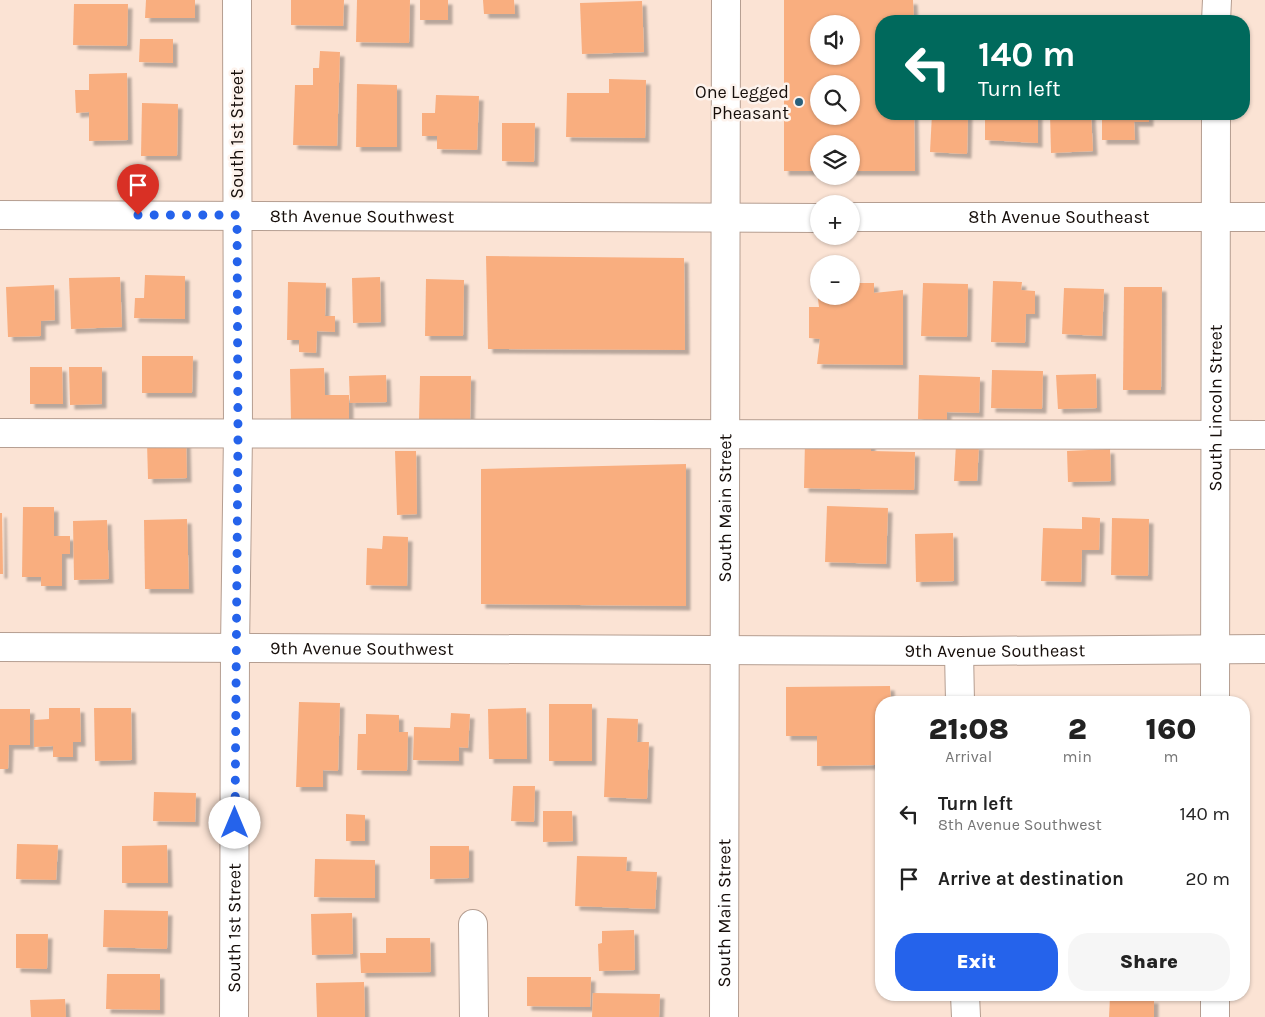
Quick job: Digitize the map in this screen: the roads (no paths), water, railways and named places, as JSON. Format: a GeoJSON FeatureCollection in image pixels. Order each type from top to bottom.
{"type":"FeatureCollection","features":[{"type":"Feature","properties":{"kind":"street","name":"South 1st Street"},"geometry":{"type":"LineString","coordinates":[[234,1017],[235,648],[238,434],[237,0]]}},
{"type":"Feature","properties":{"kind":"street","name":"South Main Street"},"geometry":{"type":"LineString","coordinates":[[724,1017],[724,218],[726,0]]}},
{"type":"Feature","properties":{"kind":"street"},"geometry":{"type":"LineString","coordinates":[[1216,15],[1217,0]]}},
{"type":"Feature","properties":{"kind":"street","name":"South Lincoln Street"},"geometry":{"type":"LineString","coordinates":[[1215,696],[1216,120]]}},
{"type":"Feature","properties":{"kind":"street","name":"8th Avenue Southwest"},"geometry":{"type":"LineString","coordinates":[[0,215],[724,218]]}},
{"type":"Feature","properties":{"kind":"street","name":"8th Avenue Southeast"},"geometry":{"type":"LineString","coordinates":[[860,218],[1265,217]]}},
{"type":"Feature","properties":{"kind":"street"},"geometry":{"type":"LineString","coordinates":[[724,218],[810,218]]}},
{"type":"Feature","properties":{"kind":"street"},"geometry":{"type":"LineString","coordinates":[[0,434],[725,433],[1265,435]]}},
{"type":"Feature","properties":{"kind":"street","name":"9th Avenue Southwest"},"geometry":{"type":"LineString","coordinates":[[0,647],[725,650]]}},
{"type":"Feature","properties":{"kind":"street","name":"9th Avenue Southeast"},"geometry":{"type":"LineString","coordinates":[[725,650],[1265,649]]}},
{"type":"Feature","properties":{"kind":"street"},"geometry":{"type":"LineString","coordinates":[[960,651],[960,696]]}},
{"type":"Feature","properties":{"kind":"street"},"geometry":{"type":"LineString","coordinates":[[473,924],[474,1017]]}},
{"type":"Feature","properties":{"kind":"street"},"geometry":{"type":"LineString","coordinates":[[965,1001],[966,1017]]}},
{"type":"Feature","properties":{"kind":"street"},"geometry":{"type":"LineString","coordinates":[[1215,1001],[1215,1017]]}},
{"type":"Feature","properties":{"kind":"place","name":"One Legged Pheasant"},"geometry":{"type":"Point","coordinates":[799,102]}}]}
